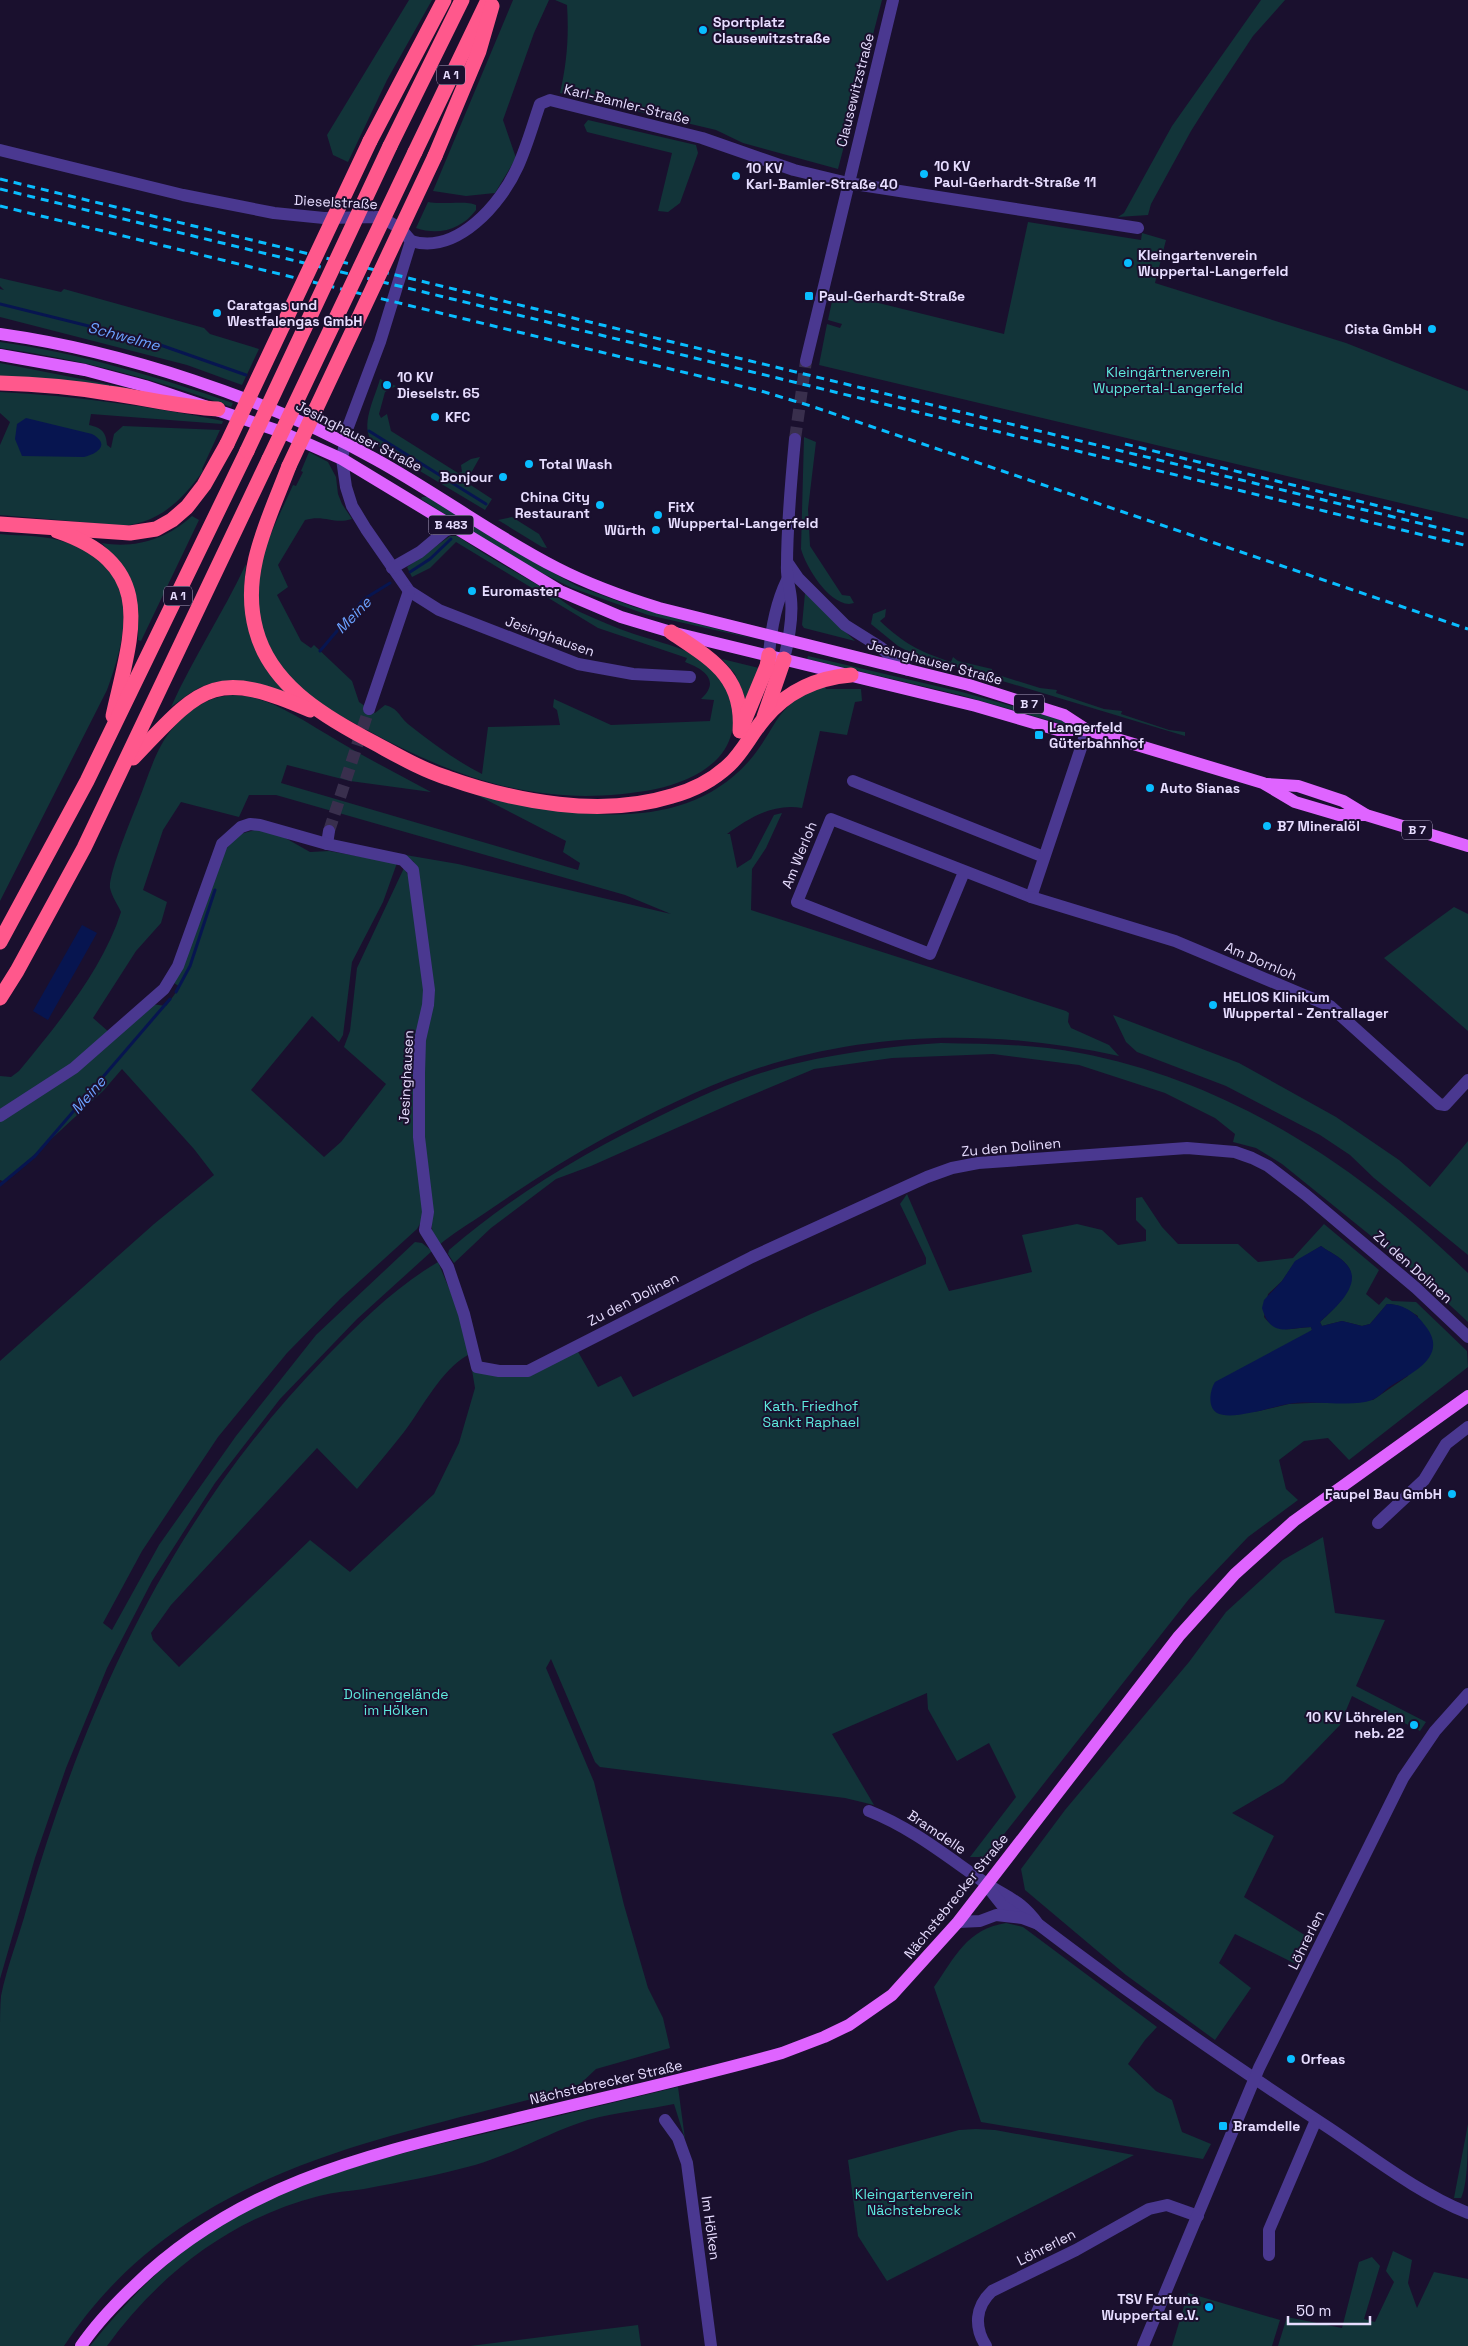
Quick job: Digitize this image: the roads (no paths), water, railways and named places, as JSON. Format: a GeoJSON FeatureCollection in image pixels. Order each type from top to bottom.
{"type":"FeatureCollection","features":[{"type":"Feature","properties":{"kind":"highway"},"geometry":{"type":"LineString","coordinates":[[0,524],[46,528],[71,527],[139,533],[156,529],[172,520],[187,507],[204,484],[227,444],[370,141],[444,0]]}},
{"type":"Feature","properties":{"kind":"highway","name":"A 1"},"geometry":{"type":"LineString","coordinates":[[0,942],[48,857],[108,740],[247,451],[390,146],[462,0]]}},
{"type":"Feature","properties":{"kind":"highway","name":"A 1"},"geometry":{"type":"LineString","coordinates":[[0,998],[65,885],[124,768],[488,0]]}},
{"type":"Feature","properties":{"kind":"highway","name":"A 1"},"geometry":{"type":"LineString","coordinates":[[340,724],[284,681],[265,655],[254,624],[250,590],[254,561],[289,466],[435,156],[479,51],[494,0]]}},
{"type":"Feature","properties":{"kind":"highway"},"geometry":{"type":"LineString","coordinates":[[0,384],[27,384],[107,393],[190,408],[218,409]]}},
{"type":"Feature","properties":{"kind":"highway"},"geometry":{"type":"LineString","coordinates":[[46,528],[82,540],[99,550],[116,568],[127,588],[130,613],[129,650],[108,740]]}},
{"type":"Feature","properties":{"kind":"highway"},"geometry":{"type":"LineString","coordinates":[[671,632],[712,659],[729,679],[739,707],[740,731]]}},
{"type":"Feature","properties":{"kind":"highway"},"geometry":{"type":"LineString","coordinates":[[731,763],[740,731],[767,666],[776,657]]}},
{"type":"Feature","properties":{"kind":"highway"},"geometry":{"type":"LineString","coordinates":[[764,719],[776,657]]}},
{"type":"Feature","properties":{"kind":"highway"},"geometry":{"type":"LineString","coordinates":[[124,768],[182,708],[202,695],[226,687],[246,687],[274,695],[340,724],[446,778],[484,790],[547,802],[610,806],[670,797],[695,788],[714,777],[731,763],[764,719],[798,690],[819,681],[851,675]]}},
{"type":"Feature","properties":{"kind":"main road","name":"Jesinghauser Straße"},"geometry":{"type":"LineString","coordinates":[[0,334],[68,346],[176,376],[296,420],[345,444],[429,490],[538,558],[596,586],[659,608],[908,670],[1064,715],[1087,730],[1263,783],[1295,802],[1339,816],[1366,814],[1468,846]]}},
{"type":"Feature","properties":{"kind":"main road","name":"Jesinghauser Straße"},"geometry":{"type":"LineString","coordinates":[[0,355],[85,370],[145,386],[279,431],[342,459],[560,591],[621,617],[671,632],[976,706],[1058,730],[1087,730]]}},
{"type":"Feature","properties":{"kind":"main road","name":"Nächstebrecker Straße"},"geometry":{"type":"LineString","coordinates":[[81,2346],[125,2294],[171,2252],[226,2215],[272,2191],[327,2169],[414,2144],[671,2082],[782,2053],[824,2038],[849,2025],[892,1995],[958,1922],[1180,1636],[1235,1574],[1294,1521],[1468,1396]]}},
{"type":"Feature","properties":{"kind":"street","name":"Clausewitzstraße"},"geometry":{"type":"LineString","coordinates":[[806,361],[893,0]]}},
{"type":"Feature","properties":{"kind":"street","name":"Karl-Bamler-Straße"},"geometry":{"type":"LineString","coordinates":[[411,241],[424,245],[462,233],[490,207],[518,166],[540,104],[550,100],[702,138],[794,170],[848,183]]}},
{"type":"Feature","properties":{"kind":"street","name":"Dieselstraße"},"geometry":{"type":"LineString","coordinates":[[0,150],[202,199],[302,216],[380,217],[400,228],[411,241]]}},
{"type":"Feature","properties":{"kind":"street"},"geometry":{"type":"LineString","coordinates":[[848,183],[1138,228]]}},
{"type":"Feature","properties":{"kind":"street"},"geometry":{"type":"LineString","coordinates":[[342,459],[348,427],[380,342],[411,241]]}},
{"type":"Feature","properties":{"kind":"street"},"geometry":{"type":"LineString","coordinates":[[776,657],[788,640],[791,598],[787,580],[787,562],[790,491],[795,439]]}},
{"type":"Feature","properties":{"kind":"street","name":"Jesinghausen"},"geometry":{"type":"LineString","coordinates":[[342,459],[346,487],[352,506],[409,591],[439,610],[578,664],[633,674],[690,677]]}},
{"type":"Feature","properties":{"kind":"street"},"geometry":{"type":"LineString","coordinates":[[392,568],[420,552],[445,531],[455,527]]}},
{"type":"Feature","properties":{"kind":"street"},"geometry":{"type":"LineString","coordinates":[[787,562],[798,578],[845,625],[880,647],[908,670]]}},
{"type":"Feature","properties":{"kind":"street"},"geometry":{"type":"LineString","coordinates":[[776,657],[771,636],[778,598],[787,580]]}},
{"type":"Feature","properties":{"kind":"street"},"geometry":{"type":"LineString","coordinates":[[369,709],[409,591]]}},
{"type":"Feature","properties":{"kind":"street"},"geometry":{"type":"LineString","coordinates":[[1030,897],[1087,730]]}},
{"type":"Feature","properties":{"kind":"street"},"geometry":{"type":"LineString","coordinates":[[853,781],[1044,857]]}},
{"type":"Feature","properties":{"kind":"street","name":"Am Werloh"},"geometry":{"type":"LineString","coordinates":[[964,872],[930,954],[796,902],[831,819],[1030,897]]}},
{"type":"Feature","properties":{"kind":"street","name":"Jesinghausen"},"geometry":{"type":"LineString","coordinates":[[0,1116],[74,1068],[164,989],[185,948],[222,844],[231,834],[250,824],[260,825],[327,844],[403,860],[413,870],[429,990],[428,1005],[420,1040],[419,1073],[419,1137],[428,1212],[425,1230],[448,1267],[464,1314],[477,1367]]}},
{"type":"Feature","properties":{"kind":"street"},"geometry":{"type":"LineString","coordinates":[[327,844],[329,831]]}},
{"type":"Feature","properties":{"kind":"street","name":"Am Dornloh"},"geometry":{"type":"LineString","coordinates":[[1030,897],[1175,942],[1330,1006],[1440,1104],[1445,1105],[1468,1080]]}},
{"type":"Feature","properties":{"kind":"street","name":"Zu den Dolinen"},"geometry":{"type":"LineString","coordinates":[[477,1367],[499,1371],[528,1371],[752,1257],[927,1177],[952,1168],[978,1163],[1187,1148],[1236,1152],[1268,1166],[1368,1247],[1468,1337]]}},
{"type":"Feature","properties":{"kind":"street"},"geometry":{"type":"LineString","coordinates":[[1378,1523],[1424,1480],[1446,1444],[1468,1427]]}},
{"type":"Feature","properties":{"kind":"street","name":"Löhrerlen"},"geometry":{"type":"LineString","coordinates":[[1143,2346],[1254,2079],[1403,1778],[1435,1731],[1468,1694]]}},
{"type":"Feature","properties":{"kind":"street","name":"Bramdelle"},"geometry":{"type":"LineString","coordinates":[[869,1811],[890,1819],[919,1835],[986,1884],[1010,1895],[1029,1912],[1038,1924],[1119,1986],[1316,2120],[1430,2194],[1468,2213]]}},
{"type":"Feature","properties":{"kind":"street","name":"Bramdelle"},"geometry":{"type":"LineString","coordinates":[[986,1884],[1002,1905],[1022,1918],[1038,1924]]}},
{"type":"Feature","properties":{"kind":"street","name":"Bramdelle"},"geometry":{"type":"LineString","coordinates":[[958,1922],[980,1921],[996,1915],[1022,1918]]}},
{"type":"Feature","properties":{"kind":"street","name":"Im Hölken"},"geometry":{"type":"LineString","coordinates":[[665,2120],[678,2138],[687,2163],[711,2346]]}},
{"type":"Feature","properties":{"kind":"street"},"geometry":{"type":"LineString","coordinates":[[1269,2255],[1269,2230],[1316,2120]]}},
{"type":"Feature","properties":{"kind":"street","name":"Löhrerlen"},"geometry":{"type":"LineString","coordinates":[[986,2346],[979,2329],[979,2309],[984,2298],[998,2288],[1060,2258],[1149,2209],[1167,2205],[1198,2216]]}},
{"type":"Feature","properties":{"kind":"waterway","name":"Schwelme"},"geometry":{"type":"LineString","coordinates":[[0,304],[149,341],[246,375]]}},
{"type":"Feature","properties":{"kind":"waterway","name":"Schwelme"},"geometry":{"type":"LineString","coordinates":[[369,431],[486,504]]}},
{"type":"Feature","properties":{"kind":"waterway","name":"Meine"},"geometry":{"type":"LineString","coordinates":[[410,572],[430,559],[451,539]]}},
{"type":"Feature","properties":{"kind":"waterway","name":"Meine"},"geometry":{"type":"LineString","coordinates":[[320,651],[364,599],[390,583]]}},
{"type":"Feature","properties":{"kind":"waterway","name":"Meine"},"geometry":{"type":"LineString","coordinates":[[176,992],[190,966],[215,890]]}},
{"type":"Feature","properties":{"kind":"waterway","name":"Meine"},"geometry":{"type":"LineString","coordinates":[[0,1185],[35,1156],[170,999]]}},
{"type":"Feature","properties":{"kind":"tunnel"},"geometry":{"type":"LineString","coordinates":[[795,439],[806,361]]}},
{"type":"Feature","properties":{"kind":"tunnel"},"geometry":{"type":"LineString","coordinates":[[329,831],[369,709]]}},
{"type":"Feature","properties":{"kind":"railway"},"geometry":{"type":"LineString","coordinates":[[0,179],[1468,535]]}},
{"type":"Feature","properties":{"kind":"railway"},"geometry":{"type":"LineString","coordinates":[[0,189],[1468,546]]}},
{"type":"Feature","properties":{"kind":"railway"},"geometry":{"type":"LineString","coordinates":[[0,206],[761,391],[811,406],[1468,629]]}},
{"type":"Feature","properties":{"kind":"railway"},"geometry":{"type":"LineString","coordinates":[[1125,444],[1436,520]]}},
{"type":"Feature","properties":{"kind":"place","name":"Sportplatz Clausewitzstraße"},"geometry":{"type":"Point","coordinates":[703,30]}},
{"type":"Feature","properties":{"kind":"place","name":"10 KV Paul-Gerhardt-Straße 11"},"geometry":{"type":"Point","coordinates":[924,174]}},
{"type":"Feature","properties":{"kind":"place","name":"10 KV Karl-Bamler-Straße 40"},"geometry":{"type":"Point","coordinates":[736,176]}},
{"type":"Feature","properties":{"kind":"place","name":"Kleingartenverein Wuppertal-Langerfeld"},"geometry":{"type":"Point","coordinates":[1128,263]}},
{"type":"Feature","properties":{"kind":"place","name":"Paul-Gerhardt-Straße"},"geometry":{"type":"Point","coordinates":[809,296]}},
{"type":"Feature","properties":{"kind":"place","name":"Caratgas und Westfalengas GmbH"},"geometry":{"type":"Point","coordinates":[217,313]}},
{"type":"Feature","properties":{"kind":"place","name":"Cista GmbH"},"geometry":{"type":"Point","coordinates":[1432,329]}},
{"type":"Feature","properties":{"kind":"place","name":"10 KV Dieselstr. 65"},"geometry":{"type":"Point","coordinates":[387,385]}},
{"type":"Feature","properties":{"kind":"place","name":"KFC"},"geometry":{"type":"Point","coordinates":[435,417]}},
{"type":"Feature","properties":{"kind":"place","name":"Total Wash"},"geometry":{"type":"Point","coordinates":[529,464]}},
{"type":"Feature","properties":{"kind":"place","name":"Bonjour"},"geometry":{"type":"Point","coordinates":[503,477]}},
{"type":"Feature","properties":{"kind":"place","name":"China City Restaurant"},"geometry":{"type":"Point","coordinates":[600,505]}},
{"type":"Feature","properties":{"kind":"place","name":"FitX Wuppertal-Langerfeld"},"geometry":{"type":"Point","coordinates":[658,515]}},
{"type":"Feature","properties":{"kind":"place","name":"Würth"},"geometry":{"type":"Point","coordinates":[656,530]}},
{"type":"Feature","properties":{"kind":"place","name":"Euromaster"},"geometry":{"type":"Point","coordinates":[472,591]}},
{"type":"Feature","properties":{"kind":"place","name":"Langerfeld Güterbahnhof"},"geometry":{"type":"Point","coordinates":[1039,735]}},
{"type":"Feature","properties":{"kind":"place","name":"Auto Sianas"},"geometry":{"type":"Point","coordinates":[1150,788]}},
{"type":"Feature","properties":{"kind":"place","name":"B7 Mineralöl"},"geometry":{"type":"Point","coordinates":[1267,826]}},
{"type":"Feature","properties":{"kind":"place","name":"HELIOS Klinikum Wuppertal - Zentrallager"},"geometry":{"type":"Point","coordinates":[1213,1005]}},
{"type":"Feature","properties":{"kind":"place","name":"Faupel Bau GmbH"},"geometry":{"type":"Point","coordinates":[1452,1494]}},
{"type":"Feature","properties":{"kind":"place","name":"10 KV Löhrelen neb. 22"},"geometry":{"type":"Point","coordinates":[1414,1725]}},
{"type":"Feature","properties":{"kind":"place","name":"Orfeas"},"geometry":{"type":"Point","coordinates":[1291,2059]}},
{"type":"Feature","properties":{"kind":"place","name":"Bramdelle"},"geometry":{"type":"Point","coordinates":[1223,2126]}},
{"type":"Feature","properties":{"kind":"place","name":"TSV Fortuna Wuppertal e.V."},"geometry":{"type":"Point","coordinates":[1209,2307]}},
{"type":"Feature","properties":{"kind":"park label","name":"Kleingärtnerverein Wuppertal-Langerfeld"},"geometry":{"type":"Point","coordinates":[1168,380]}},
{"type":"Feature","properties":{"kind":"park label","name":"Kath. Friedhof Sankt Raphael"},"geometry":{"type":"Point","coordinates":[811,1414]}},
{"type":"Feature","properties":{"kind":"park label","name":"Dolinengelände im Hölken"},"geometry":{"type":"Point","coordinates":[396,1702]}},
{"type":"Feature","properties":{"kind":"park label","name":"Kleingartenverein Nächstebreck"},"geometry":{"type":"Point","coordinates":[914,2202]}}]}
